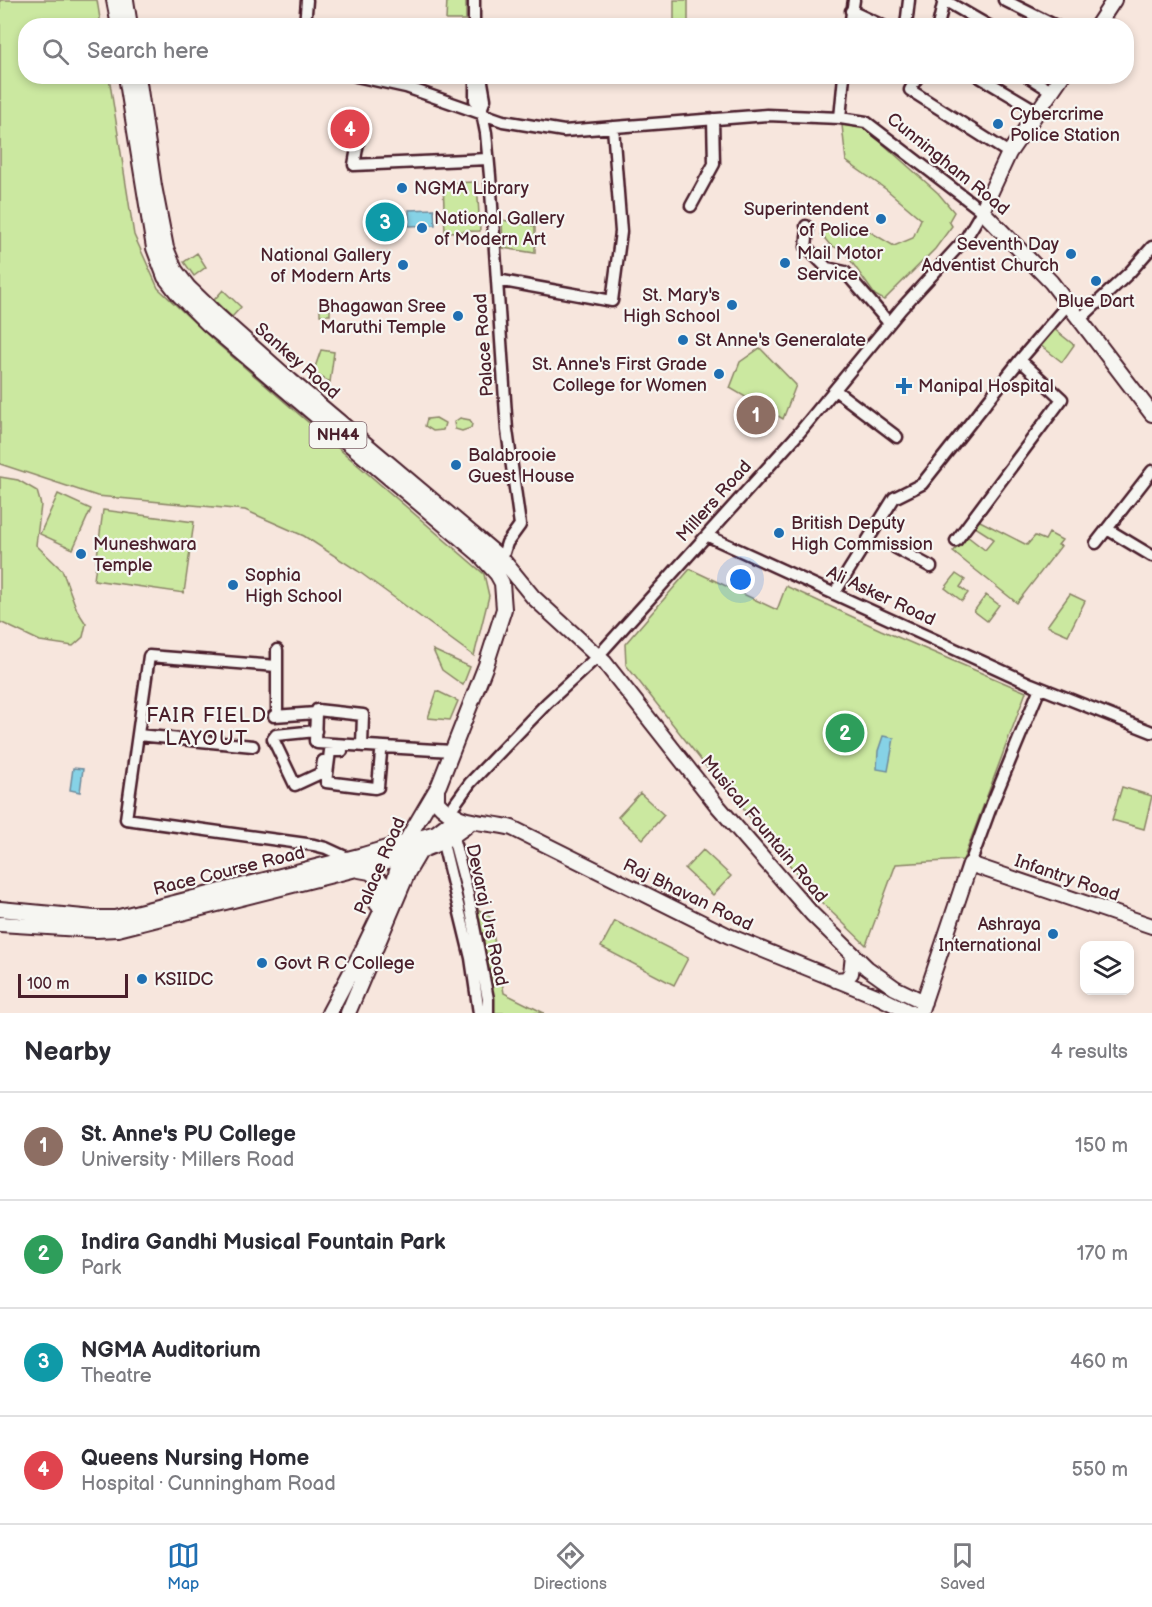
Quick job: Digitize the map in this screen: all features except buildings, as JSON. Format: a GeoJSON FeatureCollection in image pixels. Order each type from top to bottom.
{"type":"FeatureCollection","features":[{"type":"Feature","properties":{"kind":"main road"},"geometry":{"type":"LineString","coordinates":[[1102,18],[1114,0]]}},
{"type":"Feature","properties":{"kind":"main road"},"geometry":{"type":"LineString","coordinates":[[111,2],[116,18]]}},
{"type":"Feature","properties":{"kind":"main road","name":"Sankey Road"},"geometry":{"type":"LineString","coordinates":[[127,84],[154,248],[165,277],[179,295],[208,324],[479,554],[497,574],[504,593]]}},
{"type":"Feature","properties":{"kind":"main road","name":"Sankey Road"},"geometry":{"type":"LineString","coordinates":[[139,84],[154,186],[166,248],[175,270],[188,287],[258,352],[502,559],[534,597],[598,656]]}},
{"type":"Feature","properties":{"kind":"main road","name":"Millers Road"},"geometry":{"type":"LineString","coordinates":[[982,211],[1009,153],[1056,84]]}},
{"type":"Feature","properties":{"kind":"main road","name":"Cunningham Road"},"geometry":{"type":"LineString","coordinates":[[982,211],[1044,274],[1152,414]]}},
{"type":"Feature","properties":{"kind":"main road","name":"Palace Road"},"geometry":{"type":"LineString","coordinates":[[497,574],[502,559]]}},
{"type":"Feature","properties":{"kind":"main road","name":"Palace Road"},"geometry":{"type":"LineString","coordinates":[[334,1011],[391,891],[406,841],[437,789],[486,665],[504,609],[504,593]]}},
{"type":"Feature","properties":{"kind":"main road"},"geometry":{"type":"LineString","coordinates":[[504,609],[516,597],[525,595],[534,597]]}},
{"type":"Feature","properties":{"kind":"main road","name":"Musical Fountain Road"},"geometry":{"type":"LineString","coordinates":[[598,656],[717,804],[812,914],[867,968],[922,1007]]}},
{"type":"Feature","properties":{"kind":"main road"},"geometry":{"type":"LineString","coordinates":[[437,789],[437,802],[446,828]]}},
{"type":"Feature","properties":{"kind":"main road"},"geometry":{"type":"LineString","coordinates":[[446,828],[471,822]]}},
{"type":"Feature","properties":{"kind":"main road"},"geometry":{"type":"LineString","coordinates":[[446,828],[471,822]]}},
{"type":"Feature","properties":{"kind":"main road","name":"Raj Bhavan Road"},"geometry":{"type":"LineString","coordinates":[[471,822],[512,828],[729,936],[879,997],[911,1013]]}},
{"type":"Feature","properties":{"kind":"main road","name":"Race Course Road"},"geometry":{"type":"LineString","coordinates":[[0,924],[96,930],[118,928],[353,864],[406,841],[446,828]]}},
{"type":"Feature","properties":{"kind":"main road","name":"Race Course Road"},"geometry":{"type":"LineString","coordinates":[[0,909],[115,918],[353,864],[400,858],[420,852],[446,828]]}},
{"type":"Feature","properties":{"kind":"main road","name":"Palace Road"},"geometry":{"type":"LineString","coordinates":[[348,1013],[408,872],[420,852]]}},
{"type":"Feature","properties":{"kind":"main road","name":"Palace Road"},"geometry":{"type":"LineString","coordinates":[[353,864],[370,872],[382,883],[382,892],[357,948],[358,959]]}},
{"type":"Feature","properties":{"kind":"main road"},"geometry":{"type":"LineString","coordinates":[[922,1007],[970,864]]}},
{"type":"Feature","properties":{"kind":"main road","name":"Infantry Road"},"geometry":{"type":"LineString","coordinates":[[970,864],[1152,926]]}},
{"type":"Feature","properties":{"kind":"main road"},"geometry":{"type":"LineString","coordinates":[[836,980],[846,979],[851,973],[853,955]]}},
{"type":"Feature","properties":{"kind":"street"},"geometry":{"type":"LineString","coordinates":[[306,18],[307,0]]}},
{"type":"Feature","properties":{"kind":"street"},"geometry":{"type":"LineString","coordinates":[[474,0],[474,18]]}},
{"type":"Feature","properties":{"kind":"street"},"geometry":{"type":"LineString","coordinates":[[907,18],[909,0]]}},
{"type":"Feature","properties":{"kind":"street"},"geometry":{"type":"LineString","coordinates":[[941,18],[944,0],[975,18]]}},
{"type":"Feature","properties":{"kind":"street"},"geometry":{"type":"LineString","coordinates":[[1004,0],[1040,18]]}},
{"type":"Feature","properties":{"kind":"street"},"geometry":{"type":"LineString","coordinates":[[852,6],[871,18]]}},
{"type":"Feature","properties":{"kind":"street","name":"Cunningham Road"},"geometry":{"type":"LineString","coordinates":[[393,84],[482,110],[503,121],[564,130],[766,115],[840,118],[866,122],[982,211]]}},
{"type":"Feature","properties":{"kind":"street"},"geometry":{"type":"LineString","coordinates":[[840,118],[843,84]]}},
{"type":"Feature","properties":{"kind":"street"},"geometry":{"type":"LineString","coordinates":[[913,84],[910,90],[1009,153]]}},
{"type":"Feature","properties":{"kind":"street"},"geometry":{"type":"LineString","coordinates":[[991,84],[1037,111]]}},
{"type":"Feature","properties":{"kind":"street"},"geometry":{"type":"LineString","coordinates":[[1040,84],[1051,91]]}},
{"type":"Feature","properties":{"kind":"street","name":"Palace Road"},"geometry":{"type":"LineString","coordinates":[[482,110],[488,159],[508,443],[520,525],[507,543],[502,559]]}},
{"type":"Feature","properties":{"kind":"street"},"geometry":{"type":"LineString","coordinates":[[691,206],[714,164],[712,119]]}},
{"type":"Feature","properties":{"kind":"street"},"geometry":{"type":"LineString","coordinates":[[497,280],[612,301],[621,232],[613,127]]}},
{"type":"Feature","properties":{"kind":"street"},"geometry":{"type":"LineString","coordinates":[[359,137],[354,165],[488,159]]}},
{"type":"Feature","properties":{"kind":"street","name":"Millers Road"},"geometry":{"type":"LineString","coordinates":[[446,828],[470,783],[547,703],[598,656],[708,536],[835,390],[889,323],[966,238],[982,211]]}},
{"type":"Feature","properties":{"kind":"street"},"geometry":{"type":"LineString","coordinates":[[806,226],[808,228],[806,247],[827,268],[846,272],[889,323]]}},
{"type":"Feature","properties":{"kind":"street"},"geometry":{"type":"LineString","coordinates":[[1080,319],[1130,272],[1152,247]]}},
{"type":"Feature","properties":{"kind":"street"},"geometry":{"type":"LineString","coordinates":[[834,594],[894,498],[922,484],[1020,360],[1068,304]]}},
{"type":"Feature","properties":{"kind":"street"},"geometry":{"type":"LineString","coordinates":[[956,541],[1062,399],[1020,360]]}},
{"type":"Feature","properties":{"kind":"street"},"geometry":{"type":"LineString","coordinates":[[835,390],[897,437]]}},
{"type":"Feature","properties":{"kind":"street"},"geometry":{"type":"LineString","coordinates":[[1096,543],[1152,471]]}},
{"type":"Feature","properties":{"kind":"street"},"geometry":{"type":"LineString","coordinates":[[1107,529],[1152,556]]}},
{"type":"Feature","properties":{"kind":"street","name":"Ali Asker Road"},"geometry":{"type":"LineString","coordinates":[[708,536],[1040,688],[1152,732]]}},
{"type":"Feature","properties":{"kind":"street"},"geometry":{"type":"LineString","coordinates":[[896,548],[931,567]]}},
{"type":"Feature","properties":{"kind":"street"},"geometry":{"type":"LineString","coordinates":[[277,650],[275,713],[316,713],[319,710],[363,715],[362,746]]}},
{"type":"Feature","properties":{"kind":"street"},"geometry":{"type":"LineString","coordinates":[[277,666],[149,656],[126,819],[314,845],[326,848],[353,864]]}},
{"type":"Feature","properties":{"kind":"street"},"geometry":{"type":"LineString","coordinates":[[970,864],[1040,688]]}},
{"type":"Feature","properties":{"kind":"street"},"geometry":{"type":"LineString","coordinates":[[316,713],[316,742],[451,754]]}},
{"type":"Feature","properties":{"kind":"street"},"geometry":{"type":"LineString","coordinates":[[316,730],[274,737],[295,786],[322,771],[324,744]]}},
{"type":"Feature","properties":{"kind":"street"},"geometry":{"type":"LineString","coordinates":[[138,735],[253,746]]}},
{"type":"Feature","properties":{"kind":"street"},"geometry":{"type":"LineString","coordinates":[[381,753],[377,788],[325,781],[330,751],[451,754]]}},
{"type":"Feature","properties":{"kind":"street","name":"Devaraj Urs Road"},"geometry":{"type":"LineString","coordinates":[[446,828],[479,1013]]}},
{"type":"Feature","properties":{"kind":"street","name":"Devaraj Urs Road"},"geometry":{"type":"LineString","coordinates":[[446,828],[467,890],[488,999],[488,1013]]}},
{"type":"Feature","properties":{"kind":"green space"},"geometry":{"type":"Polygon","coordinates":[[[0,0],[97,0],[100,18],[18,18],[18,84],[110,84],[134,235],[158,288],[213,340],[484,574],[489,596],[474,656],[358,571],[304,536],[245,510],[97,496],[0,464],[0,0]]]}},
{"type":"Feature","properties":{"kind":"green space"},"geometry":{"type":"Polygon","coordinates":[[[447,0],[466,0],[466,18],[446,18],[447,0]]]}},
{"type":"Feature","properties":{"kind":"green space"},"geometry":{"type":"Polygon","coordinates":[[[674,0],[688,0],[688,18],[674,18],[674,0]]]}},
{"type":"Feature","properties":{"kind":"green space"},"geometry":{"type":"Polygon","coordinates":[[[842,125],[864,127],[938,193],[954,212],[949,221],[952,226],[935,249],[884,300],[875,295],[844,251],[830,245],[821,234],[829,227],[867,230],[894,246],[913,238],[921,219],[887,190],[846,161],[842,125]]]}},
{"type":"Feature","properties":{"kind":"green space"},"geometry":{"type":"Polygon","coordinates":[[[477,182],[480,231],[445,232],[443,183],[477,182]]]}},
{"type":"Feature","properties":{"kind":"green space"},"geometry":{"type":"Polygon","coordinates":[[[502,220],[535,226],[535,253],[503,248],[502,220]]]}},
{"type":"Feature","properties":{"kind":"green space"},"geometry":{"type":"Polygon","coordinates":[[[197,253],[206,267],[194,276],[184,262],[197,253]]]}},
{"type":"Feature","properties":{"kind":"green space"},"geometry":{"type":"Polygon","coordinates":[[[223,290],[241,307],[232,317],[214,300],[223,290]]]}},
{"type":"Feature","properties":{"kind":"green space"},"geometry":{"type":"Polygon","coordinates":[[[320,299],[330,299],[330,315],[320,315],[320,299]]]}},
{"type":"Feature","properties":{"kind":"green space"},"geometry":{"type":"Polygon","coordinates":[[[1054,329],[1074,345],[1062,362],[1040,345],[1054,329]]]}},
{"type":"Feature","properties":{"kind":"green space"},"geometry":{"type":"Polygon","coordinates":[[[760,348],[796,385],[783,419],[730,388],[740,362],[760,348]]]}},
{"type":"Feature","properties":{"kind":"green space"},"geometry":{"type":"Polygon","coordinates":[[[321,350],[334,352],[330,382],[313,373],[321,350]]]}},
{"type":"Feature","properties":{"kind":"green space"},"geometry":{"type":"Polygon","coordinates":[[[436,418],[445,423],[443,430],[433,431],[425,426],[427,419],[436,418]]]}},
{"type":"Feature","properties":{"kind":"green space"},"geometry":{"type":"Polygon","coordinates":[[[460,418],[470,420],[471,428],[462,431],[455,429],[454,422],[460,418]]]}},
{"type":"Feature","properties":{"kind":"green space"},"geometry":{"type":"Polygon","coordinates":[[[0,477],[18,480],[37,491],[41,505],[36,545],[62,570],[77,610],[86,624],[83,637],[73,646],[40,641],[0,622],[0,477]]]}},
{"type":"Feature","properties":{"kind":"green space"},"geometry":{"type":"Polygon","coordinates":[[[58,494],[91,509],[73,549],[40,534],[58,494]]]}},
{"type":"Feature","properties":{"kind":"green space"},"geometry":{"type":"Polygon","coordinates":[[[103,510],[194,522],[184,593],[94,580],[103,510]]]}},
{"type":"Feature","properties":{"kind":"green space"},"geometry":{"type":"Polygon","coordinates":[[[976,519],[1027,545],[1035,536],[1045,540],[1049,533],[1062,540],[1058,545],[1061,546],[1017,603],[953,552],[967,536],[985,550],[994,539],[972,525],[976,519]]]}},
{"type":"Feature","properties":{"kind":"green space"},"geometry":{"type":"Polygon","coordinates":[[[690,569],[777,610],[786,586],[881,630],[1026,692],[963,860],[896,864],[866,945],[818,899],[744,810],[729,783],[712,774],[626,665],[625,644],[690,569]]]}},
{"type":"Feature","properties":{"kind":"green space"},"geometry":{"type":"Polygon","coordinates":[[[956,574],[965,580],[960,587],[968,593],[962,601],[945,588],[956,574]]]}},
{"type":"Feature","properties":{"kind":"green space"},"geometry":{"type":"Polygon","coordinates":[[[1070,594],[1085,601],[1068,635],[1047,626],[1070,594]]]}},
{"type":"Feature","properties":{"kind":"green space"},"geometry":{"type":"Polygon","coordinates":[[[986,595],[999,605],[987,621],[974,611],[986,595]]]}},
{"type":"Feature","properties":{"kind":"green space"},"geometry":{"type":"Polygon","coordinates":[[[433,650],[470,667],[463,685],[442,670],[433,650]]]}},
{"type":"Feature","properties":{"kind":"green space"},"geometry":{"type":"Polygon","coordinates":[[[437,691],[458,701],[450,720],[428,718],[437,691]]]}},
{"type":"Feature","properties":{"kind":"green space"},"geometry":{"type":"Polygon","coordinates":[[[1122,787],[1152,796],[1144,829],[1112,820],[1122,787]]]}},
{"type":"Feature","properties":{"kind":"green space"},"geometry":{"type":"Polygon","coordinates":[[[640,793],[664,815],[643,839],[618,817],[640,793]]]}},
{"type":"Feature","properties":{"kind":"green space"},"geometry":{"type":"Polygon","coordinates":[[[703,850],[731,876],[713,895],[685,869],[703,850]]]}},
{"type":"Feature","properties":{"kind":"green space"},"geometry":{"type":"Polygon","coordinates":[[[476,908],[490,917],[504,993],[544,1013],[494,1013],[476,908]]]}},
{"type":"Feature","properties":{"kind":"green space"},"geometry":{"type":"Polygon","coordinates":[[[615,921],[688,958],[674,985],[601,947],[615,921]]]}},
{"type":"Feature","properties":{"kind":"water"},"geometry":{"type":"Polygon","coordinates":[[[434,209],[435,225],[409,226],[409,210],[434,209]]]}},
{"type":"Feature","properties":{"kind":"water"},"geometry":{"type":"Polygon","coordinates":[[[883,736],[894,738],[888,771],[877,769],[878,751],[883,736]]]}},
{"type":"Feature","properties":{"kind":"water"},"geometry":{"type":"Polygon","coordinates":[[[73,768],[83,769],[80,792],[70,790],[73,768]]]}},
{"type":"Feature","properties":{"kind":"place","name":"Cybercrime Police Station"},"geometry":{"type":"Point","coordinates":[998,124]}},
{"type":"Feature","properties":{"kind":"place","name":"Queens Nursing Home"},"geometry":{"type":"Point","coordinates":[350,129]}},
{"type":"Feature","properties":{"kind":"place","name":"NGMA Library"},"geometry":{"type":"Point","coordinates":[402,188]}},
{"type":"Feature","properties":{"kind":"place","name":"Superintendent of Police"},"geometry":{"type":"Point","coordinates":[881,219]}},
{"type":"Feature","properties":{"kind":"place","name":"NGMA Auditorium"},"geometry":{"type":"Point","coordinates":[385,222]}},
{"type":"Feature","properties":{"kind":"place","name":"National Gallery of Modern Art"},"geometry":{"type":"Point","coordinates":[422,228]}},
{"type":"Feature","properties":{"kind":"place","name":"Seventh Day Adventist Church"},"geometry":{"type":"Point","coordinates":[1071,254]}},
{"type":"Feature","properties":{"kind":"place","name":"Mail Motor Service"},"geometry":{"type":"Point","coordinates":[785,263]}},
{"type":"Feature","properties":{"kind":"place","name":"National Gallery of Modern Arts"},"geometry":{"type":"Point","coordinates":[403,265]}},
{"type":"Feature","properties":{"kind":"place","name":"Blue Dart"},"geometry":{"type":"Point","coordinates":[1096,281]}},
{"type":"Feature","properties":{"kind":"place","name":"St. Mary's High School"},"geometry":{"type":"Point","coordinates":[732,305]}},
{"type":"Feature","properties":{"kind":"place","name":"Bhagawan Sree Maruthi Temple"},"geometry":{"type":"Point","coordinates":[458,316]}},
{"type":"Feature","properties":{"kind":"place","name":"St Anne's Generalate"},"geometry":{"type":"Point","coordinates":[683,340]}},
{"type":"Feature","properties":{"kind":"place","name":"St. Anne's First Grade College for Women"},"geometry":{"type":"Point","coordinates":[719,374]}},
{"type":"Feature","properties":{"kind":"place","name":"Manipal Hospital"},"geometry":{"type":"Point","coordinates":[904,386]}},
{"type":"Feature","properties":{"kind":"place","name":"St. Anne's PU College"},"geometry":{"type":"Point","coordinates":[756,415]}},
{"type":"Feature","properties":{"kind":"place","name":"Balabrooie Guest House"},"geometry":{"type":"Point","coordinates":[456,465]}},
{"type":"Feature","properties":{"kind":"place","name":"British Deputy High Commission"},"geometry":{"type":"Point","coordinates":[779,533]}},
{"type":"Feature","properties":{"kind":"place","name":"Muneshwara Temple"},"geometry":{"type":"Point","coordinates":[81,554]}},
{"type":"Feature","properties":{"kind":"place","name":"Sophia High School"},"geometry":{"type":"Point","coordinates":[233,585]}},
{"type":"Feature","properties":{"kind":"place","name":"Indira Gandhi Musical Fountain Park"},"geometry":{"type":"Point","coordinates":[845,733]}},
{"type":"Feature","properties":{"kind":"place","name":"Ashraya International"},"geometry":{"type":"Point","coordinates":[1053,934]}},
{"type":"Feature","properties":{"kind":"place","name":"Govt R C College"},"geometry":{"type":"Point","coordinates":[262,963]}},
{"type":"Feature","properties":{"kind":"place","name":"KSIIDC"},"geometry":{"type":"Point","coordinates":[142,979]}},
{"type":"Feature","properties":{"kind":"district","name":"FAIR FIELD LAYOUT"},"geometry":{"type":"Point","coordinates":[207,728]}}]}
